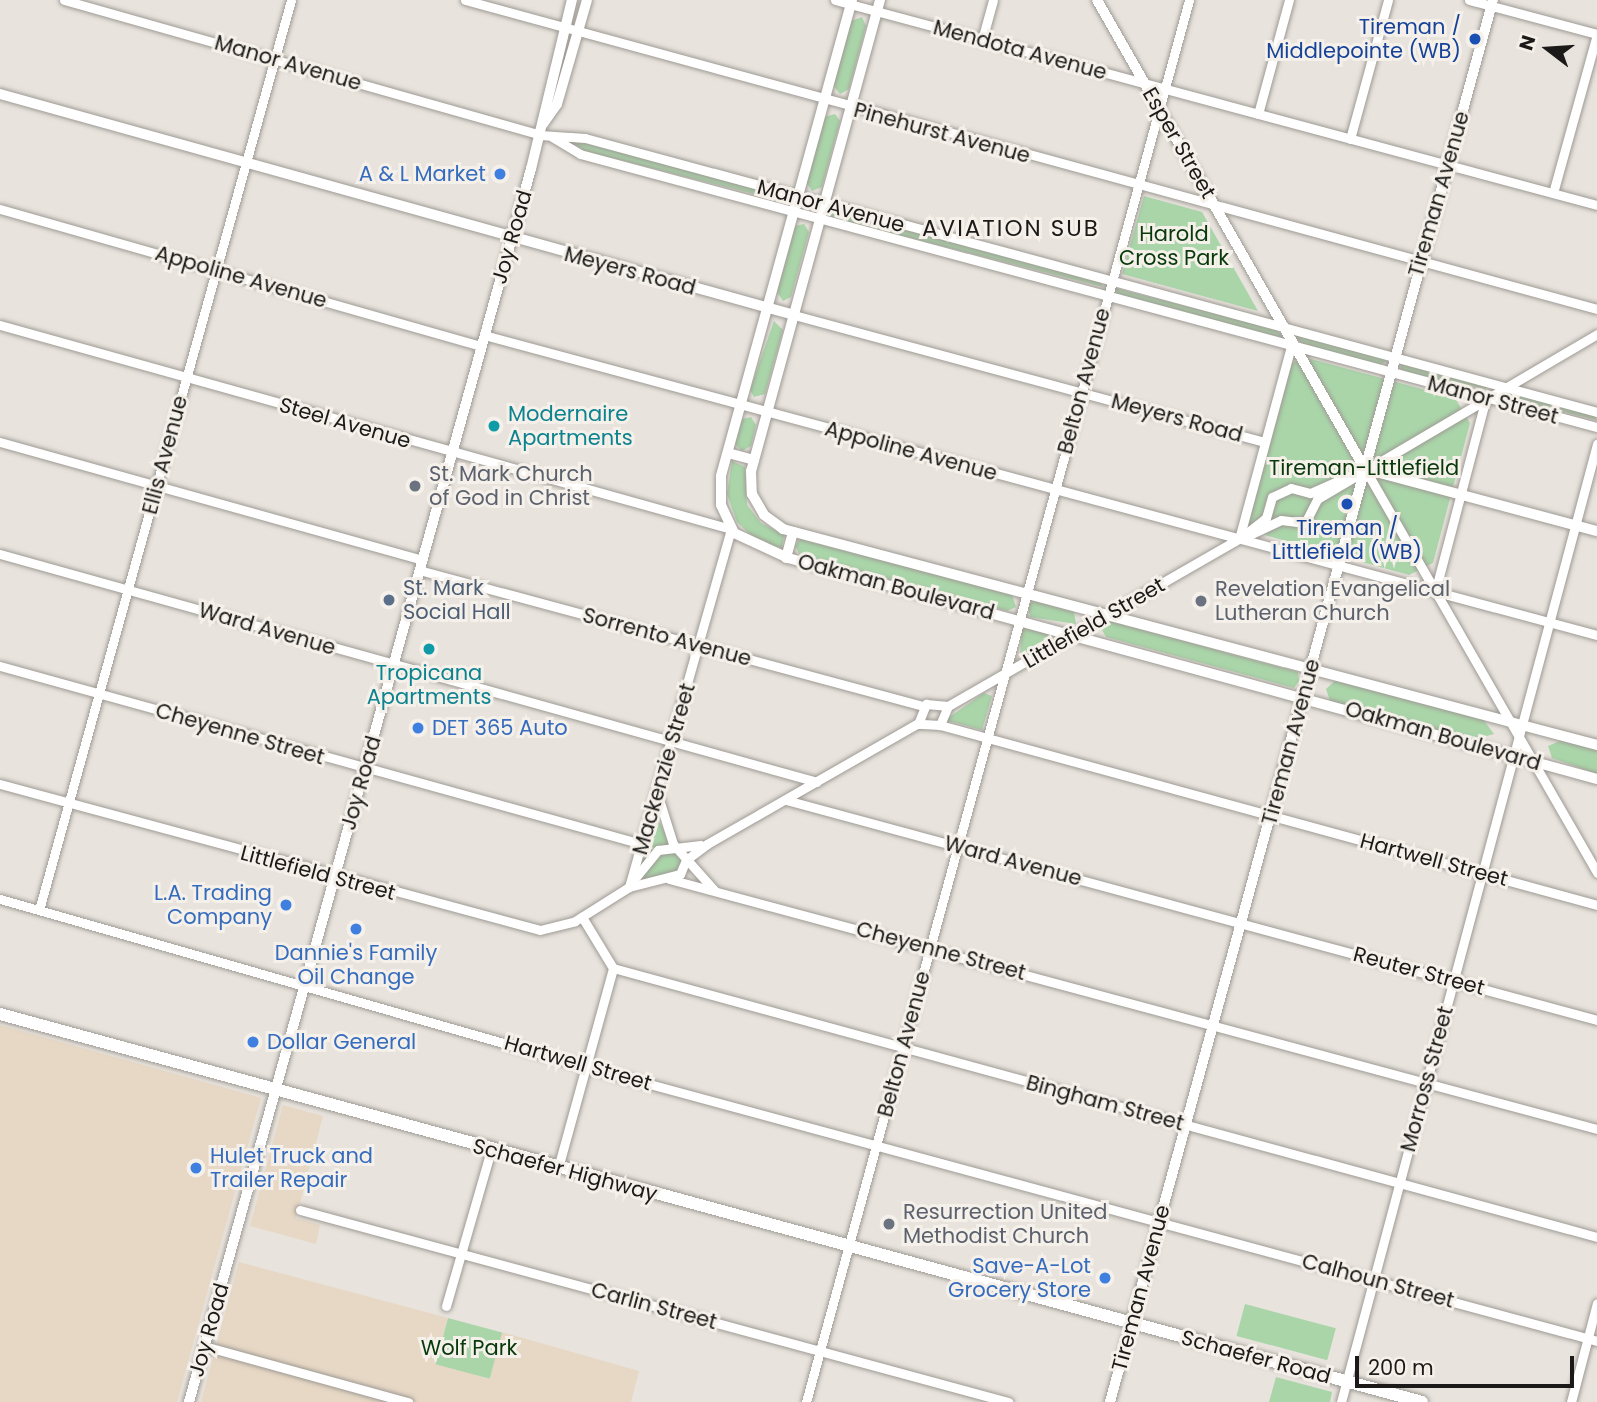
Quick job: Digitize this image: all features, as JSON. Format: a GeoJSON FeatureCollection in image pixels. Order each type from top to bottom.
{"type":"FeatureCollection","features":[{"type":"Feature","properties":{"kind":"main road","name":"Schaefer Highway"},"geometry":{"type":"LineString","coordinates":[[0,1014],[1131,1323]]}},
{"type":"Feature","properties":{"kind":"main road","name":"Schaefer Road"},"geometry":{"type":"LineString","coordinates":[[1131,1323],[1422,1402]]}},
{"type":"Feature","properties":{"kind":"street","name":"Manor Avenue"},"geometry":{"type":"LineString","coordinates":[[64,0],[275,60],[545,132],[565,133],[1394,357]]}},
{"type":"Feature","properties":{"kind":"street","name":"Ellis Avenue"},"geometry":{"type":"LineString","coordinates":[[40,910],[291,0]]}},
{"type":"Feature","properties":{"kind":"street","name":"Pinehurst Avenue"},"geometry":{"type":"LineString","coordinates":[[465,0],[578,34],[1597,309]]}},
{"type":"Feature","properties":{"kind":"street","name":"Joy Road"},"geometry":{"type":"LineString","coordinates":[[545,132],[572,0]]}},
{"type":"Feature","properties":{"kind":"street","name":"Joy Road"},"geometry":{"type":"LineString","coordinates":[[189,1402],[483,340],[587,0]]}},
{"type":"Feature","properties":{"kind":"street","name":"Mendota Avenue"},"geometry":{"type":"LineString","coordinates":[[835,0],[879,6],[982,40],[1597,205]]}},
{"type":"Feature","properties":{"kind":"street"},"geometry":{"type":"LineString","coordinates":[[982,40],[993,0]]}},
{"type":"Feature","properties":{"kind":"street","name":"Esper Street"},"geometry":{"type":"LineString","coordinates":[[1097,0],[1284,328],[1291,346],[1365,469]]}},
{"type":"Feature","properties":{"kind":"street","name":"Belton Avenue"},"geometry":{"type":"LineString","coordinates":[[849,1247],[1189,0]]}},
{"type":"Feature","properties":{"kind":"street"},"geometry":{"type":"LineString","coordinates":[[1258,114],[1289,0]]}},
{"type":"Feature","properties":{"kind":"street"},"geometry":{"type":"LineString","coordinates":[[1350,139],[1388,0]]}},
{"type":"Feature","properties":{"kind":"street"},"geometry":{"type":"LineString","coordinates":[[1469,0],[1492,3],[1597,34],[1553,193]]}},
{"type":"Feature","properties":{"kind":"street"},"geometry":{"type":"LineString","coordinates":[[731,529],[720,498],[728,453],[852,2]]}},
{"type":"Feature","properties":{"kind":"street","name":"Tireman Avenue"},"geometry":{"type":"LineString","coordinates":[[1110,1402],[1492,3]]}},
{"type":"Feature","properties":{"kind":"street","name":"Oakman Boulevard"},"geometry":{"type":"LineString","coordinates":[[879,6],[754,460],[750,482],[756,504],[772,522],[793,531],[1107,616],[1597,745]]}},
{"type":"Feature","properties":{"kind":"street","name":"Meyers Road"},"geometry":{"type":"LineString","coordinates":[[0,94],[512,239],[1261,441]]}},
{"type":"Feature","properties":{"kind":"street","name":"Manor Avenue"},"geometry":{"type":"LineString","coordinates":[[545,132],[580,154],[1390,372]]}},
{"type":"Feature","properties":{"kind":"street","name":"Appoline Avenue"},"geometry":{"type":"LineString","coordinates":[[0,209],[216,271],[741,405],[1597,635]]}},
{"type":"Feature","properties":{"kind":"street","name":"Steel Avenue"},"geometry":{"type":"LineString","coordinates":[[0,325],[731,529]]}},
{"type":"Feature","properties":{"kind":"street"},"geometry":{"type":"LineString","coordinates":[[1365,469],[1597,334]]}},
{"type":"Feature","properties":{"kind":"street"},"geometry":{"type":"LineString","coordinates":[[1240,539],[1261,441],[1291,346]]}},
{"type":"Feature","properties":{"kind":"street","name":"Manor Street"},"geometry":{"type":"LineString","coordinates":[[1394,357],[1597,412]]}},
{"type":"Feature","properties":{"kind":"street","name":"Manor Street"},"geometry":{"type":"LineString","coordinates":[[1390,372],[1597,428]]}},
{"type":"Feature","properties":{"kind":"street"},"geometry":{"type":"LineString","coordinates":[[1436,592],[1486,398]]}},
{"type":"Feature","properties":{"kind":"street","name":"Sorrento Avenue"},"geometry":{"type":"LineString","coordinates":[[0,442],[699,646],[919,705],[948,706]]}},
{"type":"Feature","properties":{"kind":"street"},"geometry":{"type":"LineString","coordinates":[[1522,725],[1597,444]]}},
{"type":"Feature","properties":{"kind":"street"},"geometry":{"type":"LineString","coordinates":[[728,453],[754,460]]}},
{"type":"Feature","properties":{"kind":"street"},"geometry":{"type":"LineString","coordinates":[[1365,469],[1597,531]]}},
{"type":"Feature","properties":{"kind":"street"},"geometry":{"type":"LineString","coordinates":[[1365,469],[1597,873]]}},
{"type":"Feature","properties":{"kind":"street","name":"Littlefield Street"},"geometry":{"type":"LineString","coordinates":[[1240,539],[1266,518],[1272,496],[1291,488],[1310,493],[1365,469]]}},
{"type":"Feature","properties":{"kind":"street","name":"Littlefield Street"},"geometry":{"type":"LineString","coordinates":[[948,706],[1240,539],[1281,520],[1305,523],[1314,500],[1365,469]]}},
{"type":"Feature","properties":{"kind":"street","name":"Oakman Boulevard"},"geometry":{"type":"LineString","coordinates":[[731,529],[750,545],[786,558],[1303,696],[1597,779]]}},
{"type":"Feature","properties":{"kind":"street","name":"Mackenzie Street"},"geometry":{"type":"LineString","coordinates":[[629,887],[673,743],[731,529]]}},
{"type":"Feature","properties":{"kind":"street"},"geometry":{"type":"LineString","coordinates":[[786,558],[793,531]]}},
{"type":"Feature","properties":{"kind":"street","name":"Ward Avenue"},"geometry":{"type":"LineString","coordinates":[[0,554],[393,667],[817,782]]}},
{"type":"Feature","properties":{"kind":"street","name":"Cheyenne Street"},"geometry":{"type":"LineString","coordinates":[[0,666],[642,844]]}},
{"type":"Feature","properties":{"kind":"street"},"geometry":{"type":"LineString","coordinates":[[919,705],[918,723],[940,725],[1270,816]]}},
{"type":"Feature","properties":{"kind":"street"},"geometry":{"type":"LineString","coordinates":[[940,725],[948,706]]}},
{"type":"Feature","properties":{"kind":"street","name":"Littlefield Street"},"geometry":{"type":"LineString","coordinates":[[629,887],[669,879],[680,874],[686,860],[708,844],[918,723]]}},
{"type":"Feature","properties":{"kind":"street","name":"Morross Street"},"geometry":{"type":"LineString","coordinates":[[1340,1402],[1522,725]]}},
{"type":"Feature","properties":{"kind":"street","name":"Littlefield Street"},"geometry":{"type":"LineString","coordinates":[[0,784],[519,928],[554,928],[582,917],[629,887],[658,850],[680,851],[708,844]]}},
{"type":"Feature","properties":{"kind":"street"},"geometry":{"type":"LineString","coordinates":[[658,794],[680,851],[714,890]]}},
{"type":"Feature","properties":{"kind":"street","name":"Ward Avenue"},"geometry":{"type":"LineString","coordinates":[[786,800],[1241,923]]}},
{"type":"Feature","properties":{"kind":"street","name":"Hartwell Street"},"geometry":{"type":"LineString","coordinates":[[1270,816],[1597,905]]}},
{"type":"Feature","properties":{"kind":"street","name":"Cheyenne Street"},"geometry":{"type":"LineString","coordinates":[[669,879],[1597,1129]]}},
{"type":"Feature","properties":{"kind":"street","name":"Hartwell Street"},"geometry":{"type":"LineString","coordinates":[[0,899],[876,1146],[1159,1221]]}},
{"type":"Feature","properties":{"kind":"street"},"geometry":{"type":"LineString","coordinates":[[558,1168],[613,968],[582,917]]}},
{"type":"Feature","properties":{"kind":"street","name":"Reuter Street"},"geometry":{"type":"LineString","coordinates":[[1241,923],[1597,1020]]}},
{"type":"Feature","properties":{"kind":"street","name":"Bingham Street"},"geometry":{"type":"LineString","coordinates":[[613,968],[1597,1237]]}},
{"type":"Feature","properties":{"kind":"street"},"geometry":{"type":"LineString","coordinates":[[446,1306],[491,1150]]}},
{"type":"Feature","properties":{"kind":"street","name":"Carlin Street"},"geometry":{"type":"LineString","coordinates":[[300,1210],[1008,1402]]}},
{"type":"Feature","properties":{"kind":"street","name":"Calhoun Street"},"geometry":{"type":"LineString","coordinates":[[1159,1221],[1592,1340]]}},
{"type":"Feature","properties":{"kind":"street"},"geometry":{"type":"LineString","coordinates":[[806,1402],[849,1247]]}},
{"type":"Feature","properties":{"kind":"street"},"geometry":{"type":"LineString","coordinates":[[1571,1402],[1592,1340],[1597,1303]]}},
{"type":"Feature","properties":{"kind":"street"},"geometry":{"type":"LineString","coordinates":[[204,1346],[408,1402]]}},
{"type":"Feature","properties":{"kind":"shaded area"},"geometry":{"type":"Polygon","coordinates":[[[0,1025],[261,1098],[177,1402],[0,1402],[0,1025]]]}},
{"type":"Feature","properties":{"kind":"shaded area"},"geometry":{"type":"Polygon","coordinates":[[[283,1105],[323,1116],[296,1218],[320,1225],[316,1244],[250,1226],[283,1105]]]}},
{"type":"Feature","properties":{"kind":"shaded area"},"geometry":{"type":"Polygon","coordinates":[[[239,1262],[448,1318],[435,1363],[489,1379],[502,1332],[639,1371],[631,1402],[201,1402],[239,1262]]]}},
{"type":"Feature","properties":{"kind":"green space"},"geometry":{"type":"Polygon","coordinates":[[[862,17],[866,26],[849,89],[840,94],[833,85],[851,21],[862,17]]]}},
{"type":"Feature","properties":{"kind":"green space"},"geometry":{"type":"Polygon","coordinates":[[[835,114],[840,121],[822,187],[812,191],[806,182],[824,117],[835,114]]]}},
{"type":"Feature","properties":{"kind":"green space"},"geometry":{"type":"Polygon","coordinates":[[[564,137],[785,196],[790,203],[585,151],[564,137]]]}},
{"type":"Feature","properties":{"kind":"green space","name":"Harold Cross Park"},"geometry":{"type":"Polygon","coordinates":[[[1144,196],[1202,212],[1258,311],[1122,274],[1144,196]]]}},
{"type":"Feature","properties":{"kind":"green space"},"geometry":{"type":"Polygon","coordinates":[[[828,210],[1100,281],[1103,287],[828,217],[828,210]]]}},
{"type":"Feature","properties":{"kind":"green space"},"geometry":{"type":"Polygon","coordinates":[[[804,224],[809,232],[791,297],[783,301],[777,292],[795,226],[804,224]]]}},
{"type":"Feature","properties":{"kind":"green space"},"geometry":{"type":"Polygon","coordinates":[[[1114,288],[1276,329],[1283,338],[1118,294],[1114,288]]]}},
{"type":"Feature","properties":{"kind":"green space"},"geometry":{"type":"Polygon","coordinates":[[[774,321],[783,330],[765,394],[754,397],[750,390],[774,321]]]}},
{"type":"Feature","properties":{"kind":"green space"},"geometry":{"type":"Polygon","coordinates":[[[1295,335],[1384,358],[1386,361],[1381,365],[1302,344],[1295,335]]]}},
{"type":"Feature","properties":{"kind":"green space","name":"Tireman-Littlefield"},"geometry":{"type":"Polygon","coordinates":[[[1311,359],[1455,398],[1470,423],[1433,563],[1409,575],[1268,536],[1245,523],[1289,363],[1311,359]]]}},
{"type":"Feature","properties":{"kind":"green space"},"geometry":{"type":"Polygon","coordinates":[[[1401,363],[1486,386],[1486,389],[1401,371],[1401,363]]]}},
{"type":"Feature","properties":{"kind":"green space"},"geometry":{"type":"Polygon","coordinates":[[[1514,393],[1594,414],[1597,420],[1504,397],[1514,393]]]}},
{"type":"Feature","properties":{"kind":"green space"},"geometry":{"type":"Polygon","coordinates":[[[751,417],[756,425],[751,446],[742,451],[735,444],[742,419],[751,417]]]}},
{"type":"Feature","properties":{"kind":"green space"},"geometry":{"type":"Polygon","coordinates":[[[732,461],[745,467],[747,505],[761,523],[784,535],[782,548],[757,541],[737,522],[727,494],[732,461]]]}},
{"type":"Feature","properties":{"kind":"green space"},"geometry":{"type":"Polygon","coordinates":[[[800,539],[1012,595],[1016,607],[1007,611],[800,555],[795,546],[800,539]]]}},
{"type":"Feature","properties":{"kind":"green space"},"geometry":{"type":"Polygon","coordinates":[[[1034,601],[1074,612],[1076,624],[1030,617],[1028,605],[1034,601]]]}},
{"type":"Feature","properties":{"kind":"green space"},"geometry":{"type":"Polygon","coordinates":[[[1109,621],[1298,672],[1299,681],[1294,688],[1106,637],[1102,630],[1109,621]]]}},
{"type":"Feature","properties":{"kind":"green space"},"geometry":{"type":"Polygon","coordinates":[[[1022,628],[1048,633],[1049,639],[1020,656],[1022,628]]]}},
{"type":"Feature","properties":{"kind":"green space"},"geometry":{"type":"Polygon","coordinates":[[[1338,678],[1482,718],[1494,734],[1472,740],[1330,701],[1326,689],[1338,678]]]}},
{"type":"Feature","properties":{"kind":"green space"},"geometry":{"type":"Polygon","coordinates":[[[984,693],[992,696],[982,730],[945,720],[984,693]]]}},
{"type":"Feature","properties":{"kind":"green space"},"geometry":{"type":"Polygon","coordinates":[[[1562,740],[1597,748],[1597,774],[1552,758],[1548,746],[1562,740]]]}},
{"type":"Feature","properties":{"kind":"green space"},"geometry":{"type":"Polygon","coordinates":[[[660,823],[670,844],[639,867],[650,826],[660,823]]]}},
{"type":"Feature","properties":{"kind":"green space"},"geometry":{"type":"Polygon","coordinates":[[[674,851],[682,862],[678,871],[640,881],[662,852],[674,851]]]}},
{"type":"Feature","properties":{"kind":"green space"},"geometry":{"type":"Polygon","coordinates":[[[1245,1304],[1336,1328],[1327,1360],[1236,1336],[1245,1304]]]}},
{"type":"Feature","properties":{"kind":"green space","name":"Wolf Park"},"geometry":{"type":"Polygon","coordinates":[[[448,1318],[502,1332],[490,1379],[436,1364],[448,1318]]]}},
{"type":"Feature","properties":{"kind":"green space"},"geometry":{"type":"Polygon","coordinates":[[[1276,1377],[1332,1392],[1330,1402],[1269,1402],[1276,1377]]]}},
{"type":"Feature","properties":{"kind":"place","name":"Tireman / Middlepointe (WB)"},"geometry":{"type":"Point","coordinates":[1475,39]}},
{"type":"Feature","properties":{"kind":"place","name":"A & L Market"},"geometry":{"type":"Point","coordinates":[500,174]}},
{"type":"Feature","properties":{"kind":"place","name":"Modernaire Apartments"},"geometry":{"type":"Point","coordinates":[494,426]}},
{"type":"Feature","properties":{"kind":"place","name":"St. Mark Church of God in Christ"},"geometry":{"type":"Point","coordinates":[415,486]}},
{"type":"Feature","properties":{"kind":"place","name":"Tireman / Littlefield (WB)"},"geometry":{"type":"Point","coordinates":[1347,504]}},
{"type":"Feature","properties":{"kind":"place","name":"St. Mark Social Hall"},"geometry":{"type":"Point","coordinates":[389,600]}},
{"type":"Feature","properties":{"kind":"place","name":"Revelation Evangelical Lutheran Church"},"geometry":{"type":"Point","coordinates":[1201,601]}},
{"type":"Feature","properties":{"kind":"place","name":"Tropicana Apartments"},"geometry":{"type":"Point","coordinates":[429,649]}},
{"type":"Feature","properties":{"kind":"place","name":"DET 365 Auto"},"geometry":{"type":"Point","coordinates":[418,728]}},
{"type":"Feature","properties":{"kind":"place","name":"L.A. Trading Company"},"geometry":{"type":"Point","coordinates":[286,905]}},
{"type":"Feature","properties":{"kind":"place","name":"Dannie's Family Oil Change"},"geometry":{"type":"Point","coordinates":[356,929]}},
{"type":"Feature","properties":{"kind":"place","name":"Dollar General"},"geometry":{"type":"Point","coordinates":[253,1042]}},
{"type":"Feature","properties":{"kind":"place","name":"Hulet Truck and Trailer Repair"},"geometry":{"type":"Point","coordinates":[196,1168]}},
{"type":"Feature","properties":{"kind":"place","name":"Resurrection United Methodist Church"},"geometry":{"type":"Point","coordinates":[889,1224]}},
{"type":"Feature","properties":{"kind":"place","name":"Save-A-Lot Grocery Store"},"geometry":{"type":"Point","coordinates":[1105,1278]}},
{"type":"Feature","properties":{"kind":"district","name":"AVIATION SUB"},"geometry":{"type":"Point","coordinates":[1011,228]}}]}
